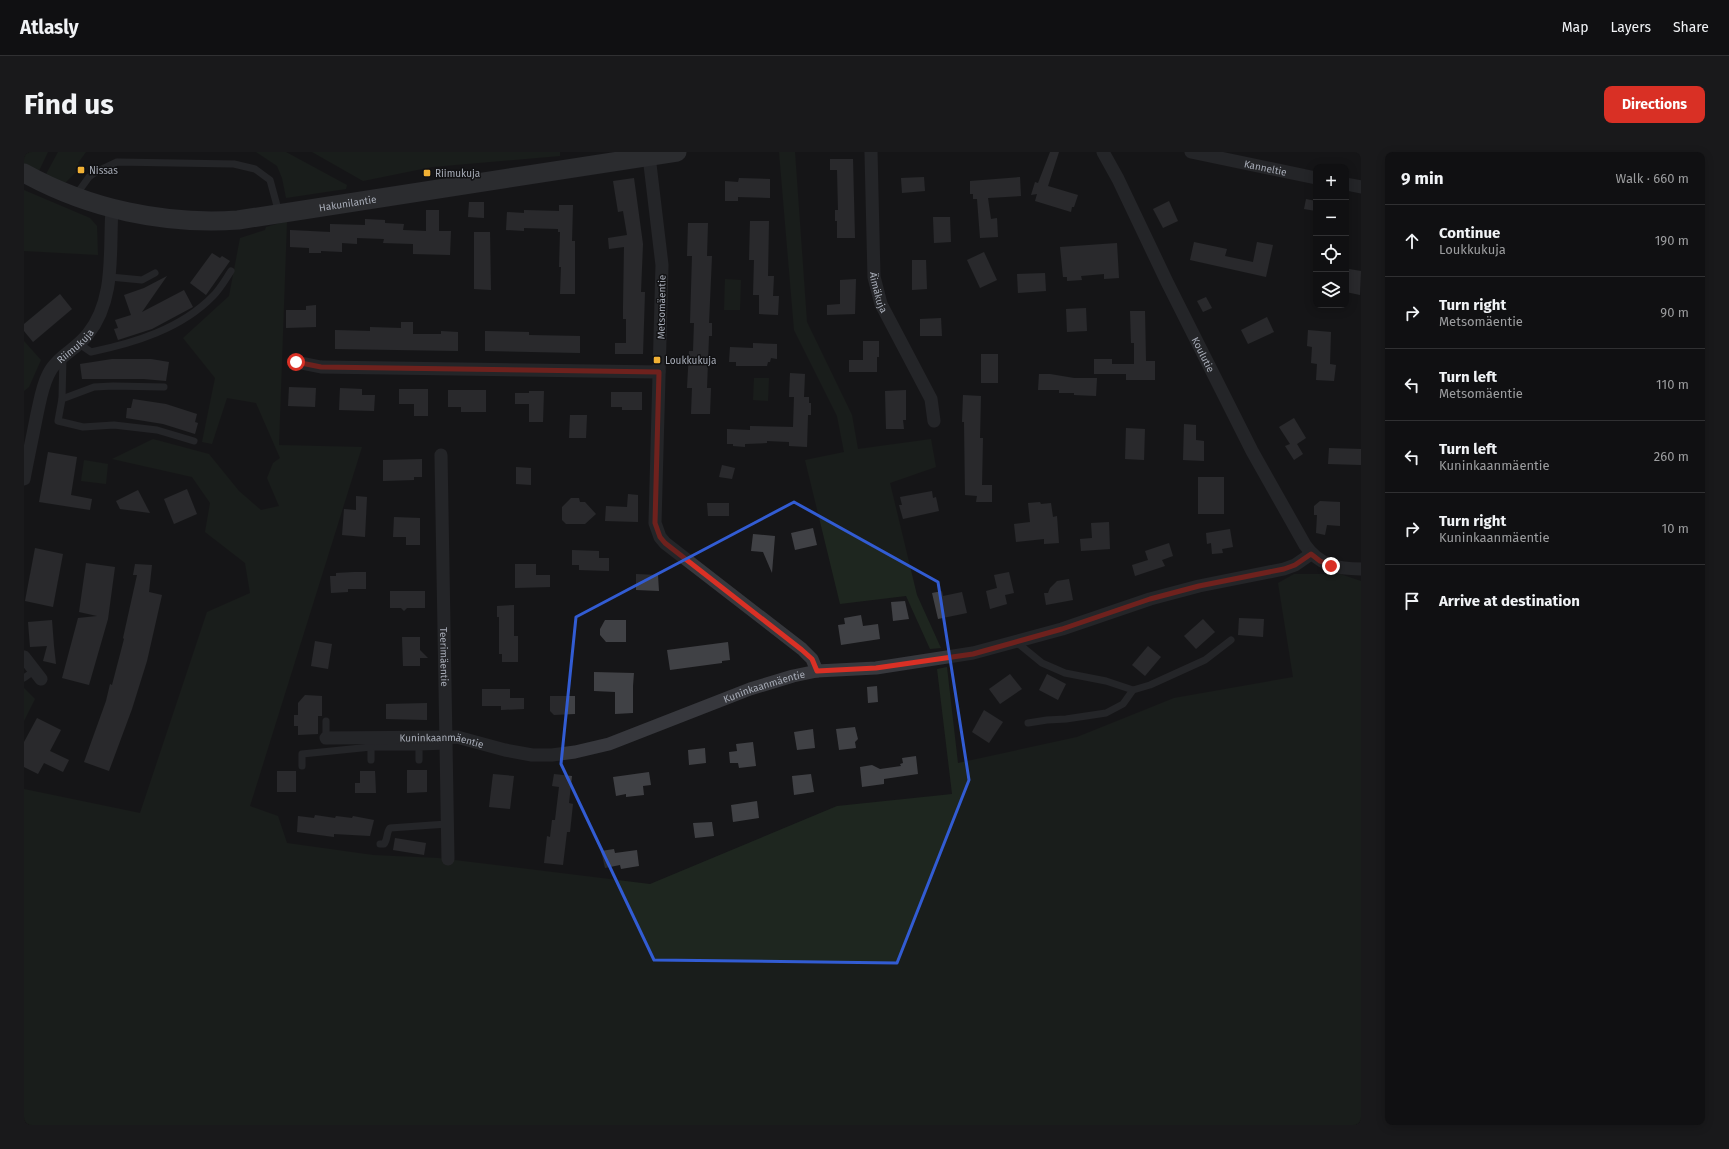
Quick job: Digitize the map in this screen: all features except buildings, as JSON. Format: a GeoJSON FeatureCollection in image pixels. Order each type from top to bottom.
{"type":"FeatureCollection","features":[{"type":"Feature","properties":{"kind":"street","name":"Hakunilantie"},"geometry":{"type":"LineString","coordinates":[[24,174],[67,194],[112,208],[160,219],[185,221],[232,220],[677,152]]}},
{"type":"Feature","properties":{"kind":"street","name":"Äimäkuja"},"geometry":{"type":"LineString","coordinates":[[871,152],[874,277],[881,304],[931,399],[934,420]]}},
{"type":"Feature","properties":{"kind":"street","name":"Koulutie"},"geometry":{"type":"LineString","coordinates":[[1103,152],[1118,179],[1166,282],[1252,451],[1311,554]]}},
{"type":"Feature","properties":{"kind":"street","name":"Kanneltie"},"geometry":{"type":"LineString","coordinates":[[1191,152],[1313,177]]}},
{"type":"Feature","properties":{"kind":"street","name":"Metsomäentie"},"geometry":{"type":"LineString","coordinates":[[649,156],[662,265],[655,523],[660,537],[665,543],[802,650],[812,659],[817,671]]}},
{"type":"Feature","properties":{"kind":"street"},"geometry":{"type":"LineString","coordinates":[[1349,185],[1361,187]]}},
{"type":"Feature","properties":{"kind":"street","name":"Riimukuja"},"geometry":{"type":"LineString","coordinates":[[24,479],[42,390],[48,375],[55,363],[87,335],[100,316],[106,298],[110,277],[112,208]]}},
{"type":"Feature","properties":{"kind":"street"},"geometry":{"type":"LineString","coordinates":[[296,362],[321,367],[659,372]]}},
{"type":"Feature","properties":{"kind":"street","name":"Teerimäentie"},"geometry":{"type":"LineString","coordinates":[[441,455],[448,859]]}},
{"type":"Feature","properties":{"kind":"street"},"geometry":{"type":"LineString","coordinates":[[1311,554],[1320,561],[1331,566],[1361,569]]}},
{"type":"Feature","properties":{"kind":"street","name":"Kuninkaanmäentie"},"geometry":{"type":"LineString","coordinates":[[326,738],[446,742],[467,739],[505,750],[532,755],[552,755],[575,752],[610,744],[750,689],[817,671],[876,668],[973,654],[1062,629],[1150,599],[1199,586],[1284,569],[1295,565],[1311,554]]}},
{"type":"Feature","properties":{"kind":"street"},"geometry":{"type":"LineString","coordinates":[[24,657],[33,676]]}},
{"type":"Feature","properties":{"kind":"lane"},"geometry":{"type":"LineString","coordinates":[[67,194],[96,172],[117,162],[234,164],[255,169],[270,180],[279,213]]}},
{"type":"Feature","properties":{"kind":"lane"},"geometry":{"type":"LineString","coordinates":[[78,343],[91,352],[119,346],[162,331],[198,309],[214,295],[231,271]]}},
{"type":"Feature","properties":{"kind":"lane"},"geometry":{"type":"LineString","coordinates":[[110,277],[142,280],[155,273]]}},
{"type":"Feature","properties":{"kind":"lane"},"geometry":{"type":"LineString","coordinates":[[63,356],[64,372],[62,399],[58,421],[83,426],[114,425],[158,430],[194,441]]}},
{"type":"Feature","properties":{"kind":"lane"},"geometry":{"type":"LineString","coordinates":[[62,399],[94,387],[164,387]]}},
{"type":"Feature","properties":{"kind":"lane"},"geometry":{"type":"LineString","coordinates":[[1015,641],[1042,663],[1066,673],[1106,681],[1132,690],[1150,685],[1205,660],[1231,640]]}},
{"type":"Feature","properties":{"kind":"lane"},"geometry":{"type":"LineString","coordinates":[[1028,723],[1106,713],[1123,704],[1132,690]]}},
{"type":"Feature","properties":{"kind":"lane"},"geometry":{"type":"LineString","coordinates":[[326,720],[326,738]]}},
{"type":"Feature","properties":{"kind":"lane"},"geometry":{"type":"LineString","coordinates":[[302,766],[302,754],[371,748],[419,747],[446,742]]}},
{"type":"Feature","properties":{"kind":"lane"},"geometry":{"type":"LineString","coordinates":[[419,747],[419,760]]}},
{"type":"Feature","properties":{"kind":"lane"},"geometry":{"type":"LineString","coordinates":[[371,748],[371,760]]}},
{"type":"Feature","properties":{"kind":"lane"},"geometry":{"type":"LineString","coordinates":[[380,844],[384,844],[386,842],[387,832],[390,828],[447,824]]}},
{"type":"Feature","properties":{"kind":"highlighted area"},"geometry":{"type":"Polygon","coordinates":[[[794,502],[938,582],[969,780],[897,963],[654,960],[561,764],[576,617],[794,502]]]}},
{"type":"Feature","properties":{"kind":"shaded area"},"geometry":{"type":"Polygon","coordinates":[[[24,152],[48,152],[38,173],[24,165],[24,152]]]}},
{"type":"Feature","properties":{"kind":"shaded area"},"geometry":{"type":"Polygon","coordinates":[[[58,152],[86,152],[78,163],[79,164],[75,170],[76,172],[65,183],[45,176],[58,152]]]}},
{"type":"Feature","properties":{"kind":"shaded area"},"geometry":{"type":"Polygon","coordinates":[[[256,152],[286,152],[347,185],[346,189],[286,198],[282,178],[277,166],[256,152]]]}},
{"type":"Feature","properties":{"kind":"shaded area"},"geometry":{"type":"Polygon","coordinates":[[[312,152],[560,152],[560,156],[432,167],[363,181],[312,152]]]}},
{"type":"Feature","properties":{"kind":"shaded area"},"geometry":{"type":"Polygon","coordinates":[[[779,152],[795,152],[807,322],[852,415],[858,449],[931,439],[936,467],[890,483],[917,595],[941,648],[930,649],[906,596],[840,604],[805,460],[844,452],[837,416],[794,330],[779,152]]]}},
{"type":"Feature","properties":{"kind":"shaded area"},"geometry":{"type":"Polygon","coordinates":[[[24,190],[90,218],[97,226],[98,255],[24,251],[24,190]]]}},
{"type":"Feature","properties":{"kind":"shaded area"},"geometry":{"type":"Polygon","coordinates":[[[287,221],[279,445],[362,447],[250,806],[278,816],[287,843],[373,855],[438,858],[650,884],[837,806],[952,794],[937,669],[947,667],[958,763],[1077,737],[1174,698],[1293,677],[1278,583],[1294,574],[1340,574],[1361,581],[1361,1125],[24,1125],[24,789],[140,813],[207,612],[250,593],[245,563],[205,532],[210,503],[192,477],[112,459],[153,439],[209,454],[239,491],[261,510],[279,506],[267,478],[273,463],[280,458],[256,403],[227,398],[212,444],[202,442],[215,378],[183,338],[229,296],[240,238],[265,230],[266,227],[287,221]]]}},
{"type":"Feature","properties":{"kind":"shaded area"},"geometry":{"type":"Polygon","coordinates":[[[725,279],[741,280],[740,310],[724,310],[725,279]]]}},
{"type":"Feature","properties":{"kind":"shaded area"},"geometry":{"type":"Polygon","coordinates":[[[24,341],[41,360],[29,387],[24,391],[24,341]]]}},
{"type":"Feature","properties":{"kind":"shaded area"},"geometry":{"type":"Polygon","coordinates":[[[754,378],[769,378],[768,401],[753,400],[754,378]]]}},
{"type":"Feature","properties":{"kind":"shaded area"},"geometry":{"type":"Polygon","coordinates":[[[84,460],[108,464],[106,484],[81,481],[84,460]]]}},
{"type":"Feature","properties":{"kind":"shaded area"},"geometry":{"type":"Polygon","coordinates":[[[24,688],[35,699],[24,721],[24,688]]]}},
{"type":"Feature","properties":{"kind":"place","name":"Nissas"},"geometry":{"type":"Point","coordinates":[81,170]}},
{"type":"Feature","properties":{"kind":"place","name":"Riimukuja"},"geometry":{"type":"Point","coordinates":[427,173]}},
{"type":"Feature","properties":{"kind":"place","name":"Loukkukuja"},"geometry":{"type":"Point","coordinates":[657,360]}},
{"type":"Feature","properties":{"kind":"route"},"geometry":{"type":"LineString","coordinates":[[296,362],[321,367],[659,372],[655,523],[660,537],[665,543],[802,650],[812,659],[817,671],[876,668],[973,654],[1062,629],[1150,599],[1199,586],[1284,569],[1295,565],[1311,554],[1320,561],[1331,566]]}}]}
